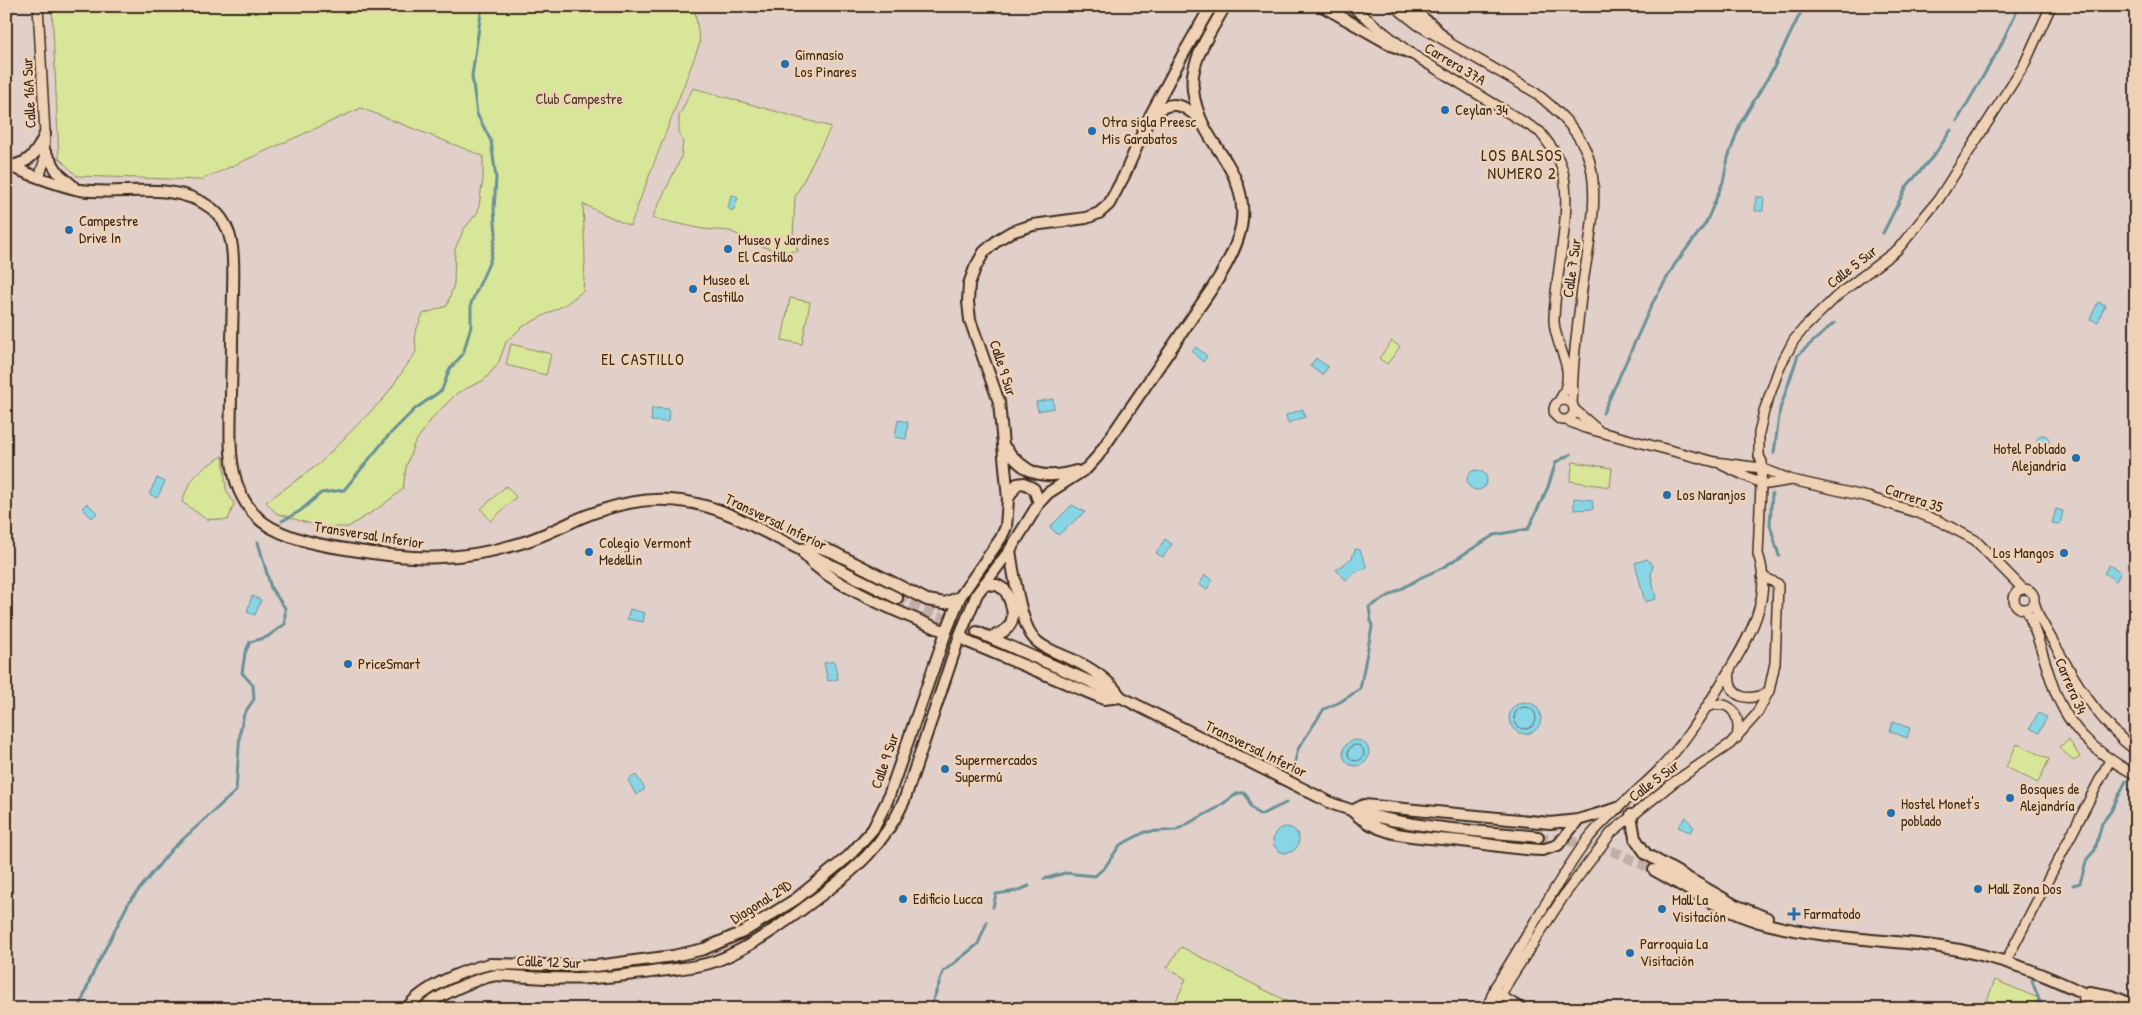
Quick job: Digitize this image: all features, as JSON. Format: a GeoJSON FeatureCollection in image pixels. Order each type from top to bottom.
{"type":"FeatureCollection","features":[{"type":"Feature","properties":{"kind":"main road","name":"Calle 9 Sur"},"geometry":{"type":"LineString","coordinates":[[873,829],[887,800],[960,597],[1001,538],[1006,527],[1008,499],[999,402],[996,388],[970,320],[969,284],[975,268],[984,252],[999,239],[1011,232],[1033,225],[1086,218],[1104,208],[1116,192],[1150,116],[1211,6]]}},
{"type":"Feature","properties":{"kind":"main road","name":"Calle 9 Sur"},"geometry":{"type":"LineString","coordinates":[[884,837],[894,823],[904,801],[968,611],[984,584],[1010,550],[1039,502],[1087,468],[1111,438],[1217,280],[1231,258],[1241,234],[1243,210],[1239,188],[1233,172],[1202,123],[1194,94],[1193,75],[1202,48],[1225,6]]}},
{"type":"Feature","properties":{"kind":"main road"},"geometry":{"type":"LineString","coordinates":[[1322,6],[1391,45],[1410,53]]}},
{"type":"Feature","properties":{"kind":"main road"},"geometry":{"type":"LineString","coordinates":[[1407,6],[1432,25],[1446,40]]}},
{"type":"Feature","properties":{"kind":"main road"},"geometry":{"type":"LineString","coordinates":[[1150,116],[1161,108],[1175,105],[1191,111],[1202,123]]}},
{"type":"Feature","properties":{"kind":"main road"},"geometry":{"type":"LineString","coordinates":[[8,165],[20,164],[30,159],[39,148],[45,134]]}},
{"type":"Feature","properties":{"kind":"main road"},"geometry":{"type":"LineString","coordinates":[[45,152],[59,174],[78,189]]}},
{"type":"Feature","properties":{"kind":"main road","name":"Transversal Inferior"},"geometry":{"type":"LineString","coordinates":[[8,165],[39,178],[78,189],[166,192],[183,195],[210,207],[224,222],[231,241],[233,270],[231,426],[235,474],[244,501],[252,512],[261,521],[283,534],[325,546],[391,556],[442,558],[486,552],[520,544],[612,506],[643,500],[666,499],[686,501],[710,507],[801,549],[896,598]]}},
{"type":"Feature","properties":{"kind":"main road"},"geometry":{"type":"LineString","coordinates":[[1002,444],[1022,467],[1040,475],[1063,475],[1087,468]]}},
{"type":"Feature","properties":{"kind":"main road"},"geometry":{"type":"LineString","coordinates":[[1008,499],[1017,484],[1024,483],[1034,489],[1039,502]]}},
{"type":"Feature","properties":{"kind":"main road"},"geometry":{"type":"LineString","coordinates":[[946,632],[831,578],[812,565],[801,549],[818,547],[833,552],[927,600],[945,603],[960,597]]}},
{"type":"Feature","properties":{"kind":"main road"},"geometry":{"type":"LineString","coordinates":[[960,635],[968,642],[1104,699],[1120,697],[1112,684],[1092,670],[1045,647],[1031,636],[1025,620],[1010,550]]}},
{"type":"Feature","properties":{"kind":"main road"},"geometry":{"type":"LineString","coordinates":[[984,584],[997,585],[1006,590],[1013,617],[1009,628],[990,637]]}},
{"type":"Feature","properties":{"kind":"main road","name":"Transversal Inferior"},"geometry":{"type":"LineString","coordinates":[[977,632],[1081,677],[1333,804],[1352,811],[1393,821],[1538,837]]}},
{"type":"Feature","properties":{"kind":"main road"},"geometry":{"type":"LineString","coordinates":[[1578,820],[1558,845],[1542,850],[1410,837],[1386,832],[1364,822],[1352,811],[1364,805],[1540,823],[1557,823],[1578,820],[1618,808]]}},
{"type":"Feature","properties":{"kind":"main road"},"geometry":{"type":"LineString","coordinates":[[1631,815],[1635,838],[1646,854],[1735,905],[1774,921],[1783,927]]}},
{"type":"Feature","properties":{"kind":"main road","name":"Diagonal 29D"},"geometry":{"type":"LineString","coordinates":[[644,960],[704,949],[743,932],[814,885],[849,856],[873,829]]}},
{"type":"Feature","properties":{"kind":"main road","name":"Diagonal 29D"},"geometry":{"type":"LineString","coordinates":[[682,968],[718,960],[768,932],[833,886],[868,856],[884,837]]}},
{"type":"Feature","properties":{"kind":"main road"},"geometry":{"type":"LineString","coordinates":[[1654,870],[1739,915],[1783,927],[1828,936],[1934,946],[2006,961],[2116,1009]]}},
{"type":"Feature","properties":{"kind":"main road","name":"Calle 12 Sur"},"geometry":{"type":"LineString","coordinates":[[406,1009],[422,993],[475,968],[490,964],[572,967],[644,960]]}},
{"type":"Feature","properties":{"kind":"main road","name":"Calle 12 Sur"},"geometry":{"type":"LineString","coordinates":[[422,1009],[440,998],[485,977],[497,975],[593,978],[682,968]]}},
{"type":"Feature","properties":{"kind":"main road"},"geometry":{"type":"LineString","coordinates":[[2078,991],[2103,994],[2136,1006]]}},
{"type":"Feature","properties":{"kind":"main road"},"geometry":{"type":"LineString","coordinates":[[2078,991],[2097,1009]]}},
{"type":"Feature","properties":{"kind":"street","name":"Calle 16A Sur"},"geometry":{"type":"LineString","coordinates":[[38,6],[45,134],[45,152],[39,178]]}},
{"type":"Feature","properties":{"kind":"street","name":"Carrera 37A"},"geometry":{"type":"LineString","coordinates":[[1351,6],[1410,53],[1540,132],[1553,149],[1562,168]]}},
{"type":"Feature","properties":{"kind":"street","name":"Carrera 37A"},"geometry":{"type":"LineString","coordinates":[[1394,6],[1418,25],[1532,91],[1561,114],[1579,138]]}},
{"type":"Feature","properties":{"kind":"street","name":"Calle 5 Sur"},"geometry":{"type":"LineString","coordinates":[[1489,1005],[1495,987],[1573,860],[1602,823],[1658,772],[1674,754],[1707,707],[1754,627],[1759,608],[1762,576],[1762,564],[1758,554],[1762,468],[1759,433],[1764,411],[1780,366],[1794,340],[1838,295],[1898,249],[1938,200],[2024,65],[2051,6]]}},
{"type":"Feature","properties":{"kind":"street","name":"Calle 7 Sur"},"geometry":{"type":"LineString","coordinates":[[1573,407],[1573,377],[1583,283],[1592,223],[1591,170],[1587,154],[1579,138]]}},
{"type":"Feature","properties":{"kind":"street","name":"Calle 7 Sur"},"geometry":{"type":"LineString","coordinates":[[1560,401],[1565,392],[1567,369],[1554,327],[1554,309],[1565,208],[1562,168]]}},
{"type":"Feature","properties":{"kind":"street"},"geometry":{"type":"LineString","coordinates":[[1566,400],[1573,407],[1572,417],[1566,420],[1558,419],[1555,407],[1560,401],[1566,400]]}},
{"type":"Feature","properties":{"kind":"street","name":"Carrera 35"},"geometry":{"type":"LineString","coordinates":[[1573,407],[1600,432]]}},
{"type":"Feature","properties":{"kind":"street","name":"Carrera 35"},"geometry":{"type":"LineString","coordinates":[[1566,420],[1600,432],[1715,462],[1762,468],[1792,480],[1868,497],[1939,521],[1975,540],[2009,575],[2020,590],[2032,593],[2034,602]]}},
{"type":"Feature","properties":{"kind":"street","name":"Carrera 35"},"geometry":{"type":"LineString","coordinates":[[1715,462],[1760,483],[1768,484],[1792,480]]}},
{"type":"Feature","properties":{"kind":"street","name":"Calle 5 Sur"},"geometry":{"type":"LineString","coordinates":[[1489,1005],[1501,996],[1584,866],[1603,841],[1631,815],[1689,770],[1737,738],[1756,715],[1769,691],[1777,649],[1778,584],[1762,576]]}},
{"type":"Feature","properties":{"kind":"street","name":"Carrera 35"},"geometry":{"type":"LineString","coordinates":[[2020,590],[2015,602],[2019,607],[2026,609]]}},
{"type":"Feature","properties":{"kind":"street"},"geometry":{"type":"LineString","coordinates":[[2026,609],[2034,602]]}},
{"type":"Feature","properties":{"kind":"street","name":"Carrera 34"},"geometry":{"type":"LineString","coordinates":[[2034,602],[2039,617],[2093,708],[2111,729],[2136,751]]}},
{"type":"Feature","properties":{"kind":"street","name":"Carrera 34"},"geometry":{"type":"LineString","coordinates":[[2026,609],[2033,623],[2050,679],[2064,712],[2089,744],[2110,760],[2136,775]]}},
{"type":"Feature","properties":{"kind":"street"},"geometry":{"type":"LineString","coordinates":[[1730,668],[1730,682],[1737,694],[1751,699],[1758,698],[1769,691]]}},
{"type":"Feature","properties":{"kind":"street"},"geometry":{"type":"LineString","coordinates":[[1707,707],[1720,704],[1733,710],[1739,723],[1737,738]]}},
{"type":"Feature","properties":{"kind":"street"},"geometry":{"type":"LineString","coordinates":[[2006,961],[2110,760]]}},
{"type":"Feature","properties":{"kind":"street"},"geometry":{"type":"LineString","coordinates":[[1495,987],[1501,996],[1523,1009]]}},
{"type":"Feature","properties":{"kind":"green space","name":"Club Campestre"},"geometry":{"type":"Polygon","coordinates":[[[52,6],[694,6],[700,43],[630,226],[583,204],[585,259],[583,291],[566,304],[522,327],[506,342],[498,364],[484,380],[457,393],[433,417],[414,444],[406,467],[403,489],[383,505],[348,527],[324,527],[276,513],[266,502],[319,464],[385,397],[416,352],[415,333],[423,314],[447,306],[454,284],[455,249],[464,229],[478,212],[483,179],[483,156],[361,108],[201,180],[77,176],[59,158],[52,6]]]}},
{"type":"Feature","properties":{"kind":"green space"},"geometry":{"type":"Polygon","coordinates":[[[693,88],[831,127],[795,197],[793,236],[798,251],[783,252],[764,247],[730,231],[703,229],[652,218],[681,158],[683,142],[679,132],[679,116],[693,88]]]}},
{"type":"Feature","properties":{"kind":"green space"},"geometry":{"type":"Polygon","coordinates":[[[790,298],[810,302],[802,344],[782,340],[790,298]]]}},
{"type":"Feature","properties":{"kind":"green space"},"geometry":{"type":"Polygon","coordinates":[[[1392,341],[1400,347],[1387,364],[1379,358],[1392,341]]]}},
{"type":"Feature","properties":{"kind":"green space"},"geometry":{"type":"Polygon","coordinates":[[[511,344],[551,354],[546,375],[506,365],[511,344]]]}},
{"type":"Feature","properties":{"kind":"green space"},"geometry":{"type":"Polygon","coordinates":[[[223,456],[226,489],[234,504],[228,520],[206,519],[182,502],[197,474],[223,456]]]}},
{"type":"Feature","properties":{"kind":"green space"},"geometry":{"type":"Polygon","coordinates":[[[1573,462],[1612,468],[1610,487],[1570,481],[1573,462]]]}},
{"type":"Feature","properties":{"kind":"green space"},"geometry":{"type":"Polygon","coordinates":[[[506,486],[516,497],[491,521],[481,509],[506,486]]]}},
{"type":"Feature","properties":{"kind":"green space"},"geometry":{"type":"Polygon","coordinates":[[[2069,740],[2080,757],[2074,761],[2059,747],[2069,740]]]}},
{"type":"Feature","properties":{"kind":"green space"},"geometry":{"type":"Polygon","coordinates":[[[2017,744],[2049,759],[2038,783],[2006,767],[2017,744]]]}},
{"type":"Feature","properties":{"kind":"green space"},"geometry":{"type":"Polygon","coordinates":[[[1181,947],[1298,1007],[1297,1009],[1187,1009],[1175,1003],[1186,979],[1167,968],[1181,947]]]}},
{"type":"Feature","properties":{"kind":"green space"},"geometry":{"type":"Polygon","coordinates":[[[1995,980],[2038,998],[2034,1009],[2007,1009],[1987,1000],[1995,980]]]}},
{"type":"Feature","properties":{"kind":"water"},"geometry":{"type":"Polygon","coordinates":[[[734,195],[738,198],[734,209],[731,211],[728,207],[731,196],[734,195]]]}},
{"type":"Feature","properties":{"kind":"water"},"geometry":{"type":"Polygon","coordinates":[[[1756,197],[1764,197],[1763,211],[1755,211],[1756,197]]]}},
{"type":"Feature","properties":{"kind":"water"},"geometry":{"type":"Polygon","coordinates":[[[2098,302],[2105,305],[2098,322],[2090,319],[2098,302]]]}},
{"type":"Feature","properties":{"kind":"water"},"geometry":{"type":"Polygon","coordinates":[[[1196,347],[1207,356],[1203,362],[1192,352],[1196,347]]]}},
{"type":"Feature","properties":{"kind":"water"},"geometry":{"type":"Polygon","coordinates":[[[1316,358],[1328,367],[1322,375],[1310,366],[1316,358]]]}},
{"type":"Feature","properties":{"kind":"water"},"geometry":{"type":"Polygon","coordinates":[[[1053,399],[1054,408],[1038,411],[1036,402],[1053,399]]]}},
{"type":"Feature","properties":{"kind":"water"},"geometry":{"type":"Polygon","coordinates":[[[652,408],[669,409],[668,422],[651,421],[652,408]]]}},
{"type":"Feature","properties":{"kind":"water"},"geometry":{"type":"Polygon","coordinates":[[[1303,409],[1305,417],[1288,423],[1286,415],[1303,409]]]}},
{"type":"Feature","properties":{"kind":"water"},"geometry":{"type":"Polygon","coordinates":[[[898,420],[908,422],[906,439],[895,437],[898,420]]]}},
{"type":"Feature","properties":{"kind":"water"},"geometry":{"type":"Polygon","coordinates":[[[2043,435],[2049,441],[2043,447],[2037,441],[2043,435]]]}},
{"type":"Feature","properties":{"kind":"water"},"geometry":{"type":"Polygon","coordinates":[[[1477,470],[1484,473],[1487,480],[1484,487],[1477,490],[1470,487],[1467,480],[1470,473],[1477,470]]]}},
{"type":"Feature","properties":{"kind":"water"},"geometry":{"type":"Polygon","coordinates":[[[157,478],[165,482],[157,498],[149,494],[157,478]]]}},
{"type":"Feature","properties":{"kind":"water"},"geometry":{"type":"Polygon","coordinates":[[[1574,498],[1592,500],[1593,509],[1574,510],[1574,498]]]}},
{"type":"Feature","properties":{"kind":"water"},"geometry":{"type":"Polygon","coordinates":[[[87,503],[97,513],[92,518],[82,508],[87,503]]]}},
{"type":"Feature","properties":{"kind":"water"},"geometry":{"type":"Polygon","coordinates":[[[1072,505],[1085,512],[1058,535],[1050,527],[1072,505]]]}},
{"type":"Feature","properties":{"kind":"water"},"geometry":{"type":"Polygon","coordinates":[[[2056,509],[2063,511],[2060,524],[2052,523],[2056,509]]]}},
{"type":"Feature","properties":{"kind":"water"},"geometry":{"type":"Polygon","coordinates":[[[1165,539],[1172,544],[1163,557],[1156,553],[1165,539]]]}},
{"type":"Feature","properties":{"kind":"water"},"geometry":{"type":"Polygon","coordinates":[[[1355,549],[1360,550],[1367,568],[1355,572],[1346,580],[1336,570],[1352,558],[1355,549]]]}},
{"type":"Feature","properties":{"kind":"water"},"geometry":{"type":"Polygon","coordinates":[[[1647,559],[1653,565],[1651,575],[1656,599],[1645,602],[1635,563],[1647,559]]]}},
{"type":"Feature","properties":{"kind":"water"},"geometry":{"type":"Polygon","coordinates":[[[2109,565],[2121,572],[2116,581],[2104,573],[2109,565]]]}},
{"type":"Feature","properties":{"kind":"water"},"geometry":{"type":"Polygon","coordinates":[[[1205,575],[1213,580],[1207,589],[1199,585],[1205,575]]]}},
{"type":"Feature","properties":{"kind":"water"},"geometry":{"type":"Polygon","coordinates":[[[252,596],[261,600],[255,615],[247,612],[252,596]]]}},
{"type":"Feature","properties":{"kind":"water"},"geometry":{"type":"Polygon","coordinates":[[[630,609],[645,613],[643,622],[627,619],[630,609]]]}},
{"type":"Feature","properties":{"kind":"water"},"geometry":{"type":"Polygon","coordinates":[[[834,661],[838,679],[828,681],[824,663],[834,661]]]}},
{"type":"Feature","properties":{"kind":"water"},"geometry":{"type":"Polygon","coordinates":[[[1525,702],[1531,703],[1536,707],[1540,712],[1540,724],[1536,729],[1531,733],[1525,734],[1519,733],[1514,729],[1510,724],[1509,718],[1510,712],[1514,707],[1519,703],[1525,702]]]}},
{"type":"Feature","properties":{"kind":"water"},"geometry":{"type":"Polygon","coordinates":[[[2038,713],[2047,717],[2039,733],[2030,728],[2038,713]]]}},
{"type":"Feature","properties":{"kind":"water"},"geometry":{"type":"Polygon","coordinates":[[[1893,722],[1910,728],[1907,738],[1890,731],[1893,722]]]}},
{"type":"Feature","properties":{"kind":"water"},"geometry":{"type":"Polygon","coordinates":[[[1356,740],[1365,744],[1369,753],[1365,762],[1356,766],[1347,762],[1343,753],[1347,744],[1356,740]]]}},
{"type":"Feature","properties":{"kind":"water"},"geometry":{"type":"Polygon","coordinates":[[[636,775],[645,789],[636,795],[628,780],[636,775]]]}},
{"type":"Feature","properties":{"kind":"water"},"geometry":{"type":"Polygon","coordinates":[[[1686,817],[1694,828],[1690,832],[1678,827],[1686,817]]]}},
{"type":"Feature","properties":{"kind":"water"},"geometry":{"type":"Polygon","coordinates":[[[1286,827],[1295,831],[1299,840],[1295,849],[1286,853],[1277,849],[1273,840],[1277,831],[1286,827]]]}},
{"type":"Feature","properties":{"kind":"waterway"},"geometry":{"type":"LineString","coordinates":[[282,521],[300,511],[321,493],[344,490],[388,436],[415,409],[442,390],[449,370],[463,354],[471,326],[471,303],[490,261],[496,233],[494,210],[496,178],[491,141],[477,114],[472,76],[482,6]]}},
{"type":"Feature","properties":{"kind":"waterway"},"geometry":{"type":"LineString","coordinates":[[1603,413],[1652,304],[1675,264],[1706,223],[1723,182],[1728,158],[1740,124],[1773,69],[1804,6]]}},
{"type":"Feature","properties":{"kind":"waterway"},"geometry":{"type":"LineString","coordinates":[[1957,121],[1999,49],[2019,6]]}},
{"type":"Feature","properties":{"kind":"waterway"},"geometry":{"type":"LineString","coordinates":[[1883,233],[1907,186],[1935,154],[1951,130]]}},
{"type":"Feature","properties":{"kind":"waterway"},"geometry":{"type":"LineString","coordinates":[[1774,453],[1780,409],[1798,355],[1834,323]]}},
{"type":"Feature","properties":{"kind":"waterway"},"geometry":{"type":"LineString","coordinates":[[1293,770],[1298,749],[1324,709],[1340,702],[1360,689],[1372,627],[1369,607],[1442,568],[1494,535],[1528,529],[1548,487],[1556,462],[1571,454]]}},
{"type":"Feature","properties":{"kind":"waterway"},"geometry":{"type":"LineString","coordinates":[[1772,494],[1770,525],[1779,556]]}},
{"type":"Feature","properties":{"kind":"waterway"},"geometry":{"type":"LineString","coordinates":[[79,1009],[91,977],[129,902],[172,849],[236,791],[240,732],[244,714],[254,699],[253,685],[242,673],[245,653],[250,642],[267,637],[285,624],[285,608],[271,588],[258,542]]}},
{"type":"Feature","properties":{"kind":"waterway"},"geometry":{"type":"LineString","coordinates":[[2073,885],[2080,883],[2087,859],[2095,850],[2102,823],[2111,811],[2126,781]]}},
{"type":"Feature","properties":{"kind":"waterway"},"geometry":{"type":"LineString","coordinates":[[1044,879],[1065,873],[1095,876],[1105,867],[1120,845],[1145,832],[1176,830],[1217,808],[1238,793],[1244,793],[1251,807],[1260,815],[1286,803]]}},
{"type":"Feature","properties":{"kind":"waterway"},"geometry":{"type":"LineString","coordinates":[[993,907],[996,894],[1017,891],[1029,886]]}},
{"type":"Feature","properties":{"kind":"waterway"},"geometry":{"type":"LineString","coordinates":[[930,1009],[943,972],[978,944],[987,922]]}},
{"type":"Feature","properties":{"kind":"waterway"},"geometry":{"type":"LineString","coordinates":[[2035,976],[2032,981],[2040,1002],[2038,1009]]}},
{"type":"Feature","properties":{"kind":"tunnel"},"geometry":{"type":"LineString","coordinates":[[897,598],[977,632]]}},
{"type":"Feature","properties":{"kind":"tunnel"},"geometry":{"type":"LineString","coordinates":[[1538,837],[1590,844],[1620,854],[1654,870]]}},
{"type":"Feature","properties":{"kind":"place","name":"Gimnasio Los Pinares"},"geometry":{"type":"Point","coordinates":[785,64]}},
{"type":"Feature","properties":{"kind":"place","name":"Ceylan 34"},"geometry":{"type":"Point","coordinates":[1445,110]}},
{"type":"Feature","properties":{"kind":"place","name":"Otra sigla Preesc Mis Garabatos"},"geometry":{"type":"Point","coordinates":[1092,131]}},
{"type":"Feature","properties":{"kind":"place","name":"Campestre Drive In"},"geometry":{"type":"Point","coordinates":[69,230]}},
{"type":"Feature","properties":{"kind":"place","name":"Museo y Jardines El Castillo"},"geometry":{"type":"Point","coordinates":[728,249]}},
{"type":"Feature","properties":{"kind":"place","name":"Museo el Castillo"},"geometry":{"type":"Point","coordinates":[693,289]}},
{"type":"Feature","properties":{"kind":"place","name":"Hotel Poblado Alejandria"},"geometry":{"type":"Point","coordinates":[2076,458]}},
{"type":"Feature","properties":{"kind":"place","name":"Los Naranjos"},"geometry":{"type":"Point","coordinates":[1667,495]}},
{"type":"Feature","properties":{"kind":"place","name":"Colegio Vermont Medellin"},"geometry":{"type":"Point","coordinates":[589,552]}},
{"type":"Feature","properties":{"kind":"place","name":"Los Mangos"},"geometry":{"type":"Point","coordinates":[2064,553]}},
{"type":"Feature","properties":{"kind":"place","name":"PriceSmart"},"geometry":{"type":"Point","coordinates":[348,664]}},
{"type":"Feature","properties":{"kind":"place","name":"Supermercados Supermú"},"geometry":{"type":"Point","coordinates":[945,769]}},
{"type":"Feature","properties":{"kind":"place","name":"Bosques de Alejandría"},"geometry":{"type":"Point","coordinates":[2010,798]}},
{"type":"Feature","properties":{"kind":"place","name":"Hostel Monet's poblado"},"geometry":{"type":"Point","coordinates":[1891,813]}},
{"type":"Feature","properties":{"kind":"place","name":"Mall Zona Dos"},"geometry":{"type":"Point","coordinates":[1978,889]}},
{"type":"Feature","properties":{"kind":"place","name":"Edificio Lucca"},"geometry":{"type":"Point","coordinates":[903,899]}},
{"type":"Feature","properties":{"kind":"place","name":"Mall La Visitación"},"geometry":{"type":"Point","coordinates":[1662,909]}},
{"type":"Feature","properties":{"kind":"place","name":"Farmatodo"},"geometry":{"type":"Point","coordinates":[1794,914]}},
{"type":"Feature","properties":{"kind":"place","name":"Parroquia La Visitación"},"geometry":{"type":"Point","coordinates":[1630,953]}},
{"type":"Feature","properties":{"kind":"district","name":"LOS BALSOS NUMERO 2"},"geometry":{"type":"Point","coordinates":[1522,164]}},
{"type":"Feature","properties":{"kind":"district","name":"EL CASTILLO"},"geometry":{"type":"Point","coordinates":[643,359]}}]}
